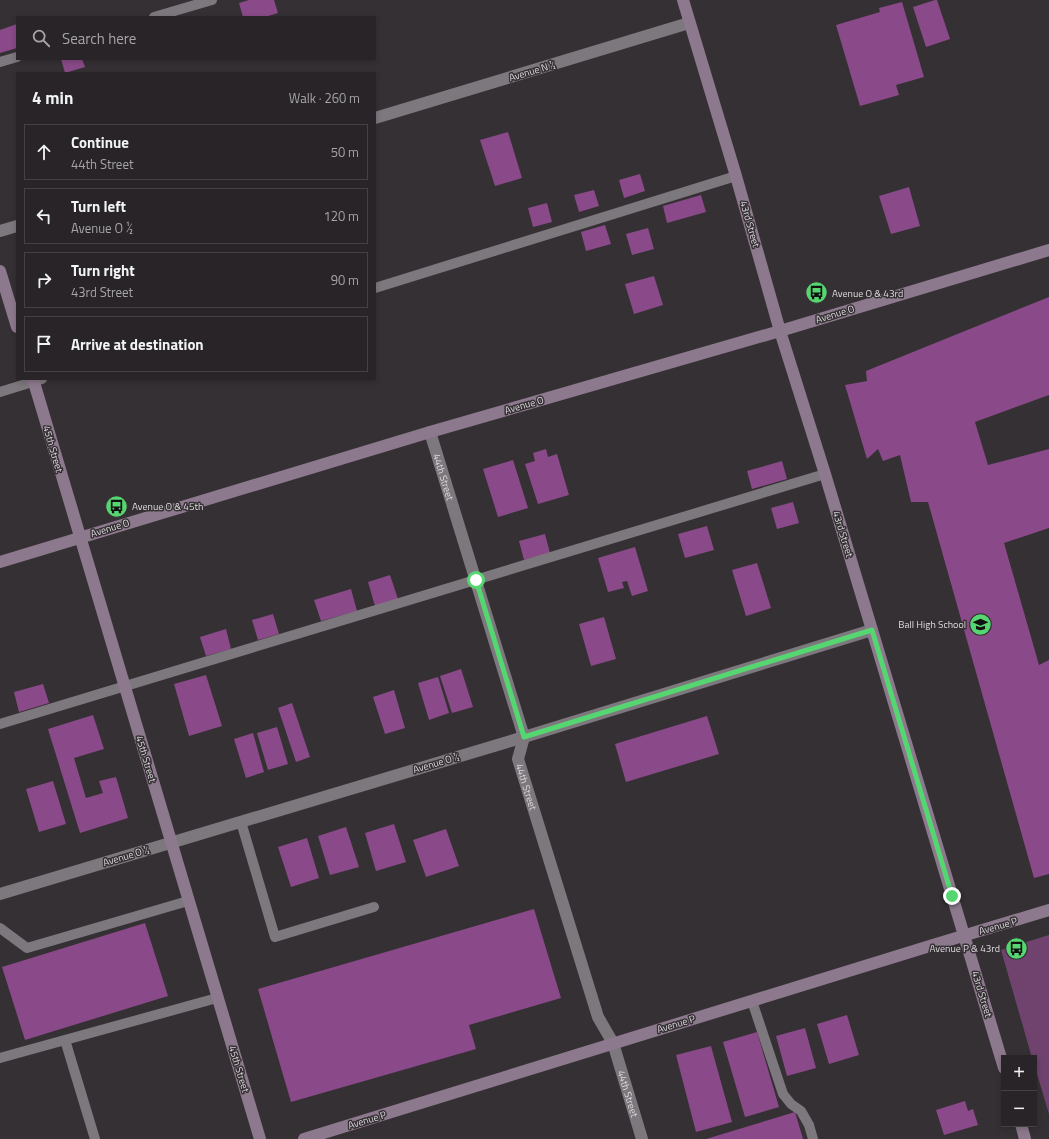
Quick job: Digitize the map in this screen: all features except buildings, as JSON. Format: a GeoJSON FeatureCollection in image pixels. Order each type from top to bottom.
{"type":"FeatureCollection","features":[{"type":"Feature","properties":{"kind":"main road","name":"43rd Street"},"geometry":{"type":"LineString","coordinates":[[683,0],[736,176],[780,331],[825,474],[1001,1058]]}},
{"type":"Feature","properties":{"kind":"main road","name":"Avenue O"},"geometry":{"type":"LineString","coordinates":[[0,562],[430,432],[780,331],[1049,250]]}},
{"type":"Feature","properties":{"kind":"main road"},"geometry":{"type":"LineString","coordinates":[[0,271],[16,324]]}},
{"type":"Feature","properties":{"kind":"main road","name":"45th Street"},"geometry":{"type":"LineString","coordinates":[[36,380],[79,537],[260,1139]]}},
{"type":"Feature","properties":{"kind":"main road","name":"Avenue P"},"geometry":{"type":"LineString","coordinates":[[304,1139],[1049,910]]}},
{"type":"Feature","properties":{"kind":"main road"},"geometry":{"type":"LineString","coordinates":[[1022,1127],[1025,1139]]}},
{"type":"Feature","properties":{"kind":"street","name":"Avenue N ½"},"geometry":{"type":"LineString","coordinates":[[376,118],[689,24]]}},
{"type":"Feature","properties":{"kind":"street"},"geometry":{"type":"LineString","coordinates":[[0,231],[16,226]]}},
{"type":"Feature","properties":{"kind":"street","name":"44th Street"},"geometry":{"type":"LineString","coordinates":[[430,432],[524,737],[518,759],[598,1017],[613,1043],[642,1139]]}},
{"type":"Feature","properties":{"kind":"street","name":"Avenue O ½"},"geometry":{"type":"LineString","coordinates":[[0,894],[524,737],[872,630]]}},
{"type":"Feature","properties":{"kind":"lane"},"geometry":{"type":"LineString","coordinates":[[157,16],[212,0]]}},
{"type":"Feature","properties":{"kind":"lane"},"geometry":{"type":"LineString","coordinates":[[0,62],[16,57]]}},
{"type":"Feature","properties":{"kind":"lane"},"geometry":{"type":"LineString","coordinates":[[376,288],[736,176]]}},
{"type":"Feature","properties":{"kind":"lane"},"geometry":{"type":"LineString","coordinates":[[0,392],[36,380]]}},
{"type":"Feature","properties":{"kind":"lane"},"geometry":{"type":"LineString","coordinates":[[0,724],[825,474]]}},
{"type":"Feature","properties":{"kind":"lane"},"geometry":{"type":"LineString","coordinates":[[241,822],[275,937],[374,907]]}},
{"type":"Feature","properties":{"kind":"lane"},"geometry":{"type":"LineString","coordinates":[[0,928],[27,948],[188,901]]}},
{"type":"Feature","properties":{"kind":"lane"},"geometry":{"type":"LineString","coordinates":[[0,1058],[217,998]]}},
{"type":"Feature","properties":{"kind":"lane"},"geometry":{"type":"LineString","coordinates":[[752,1001],[783,1094],[791,1104],[801,1111],[809,1125],[812,1139]]}},
{"type":"Feature","properties":{"kind":"lane"},"geometry":{"type":"LineString","coordinates":[[65,1040],[95,1139]]}},
{"type":"Feature","properties":{"kind":"shaded area"},"geometry":{"type":"Polygon","coordinates":[[[1049,935],[1049,1114],[1037,1074],[1037,1055],[1031,1055],[1001,950],[1049,935]]]}},
{"type":"Feature","properties":{"kind":"place","name":"Avenue O & 43rd"},"geometry":{"type":"Point","coordinates":[816,293]}},
{"type":"Feature","properties":{"kind":"place","name":"Avenue O & 45th"},"geometry":{"type":"Point","coordinates":[117,506]}},
{"type":"Feature","properties":{"kind":"place","name":"Ball High School"},"geometry":{"type":"Point","coordinates":[981,624]}},
{"type":"Feature","properties":{"kind":"place","name":"Avenue P & 43rd"},"geometry":{"type":"Point","coordinates":[1016,948]}},
{"type":"Feature","properties":{"kind":"route"},"geometry":{"type":"LineString","coordinates":[[476,580],[524,737],[872,630],[952,896]]}}]}
